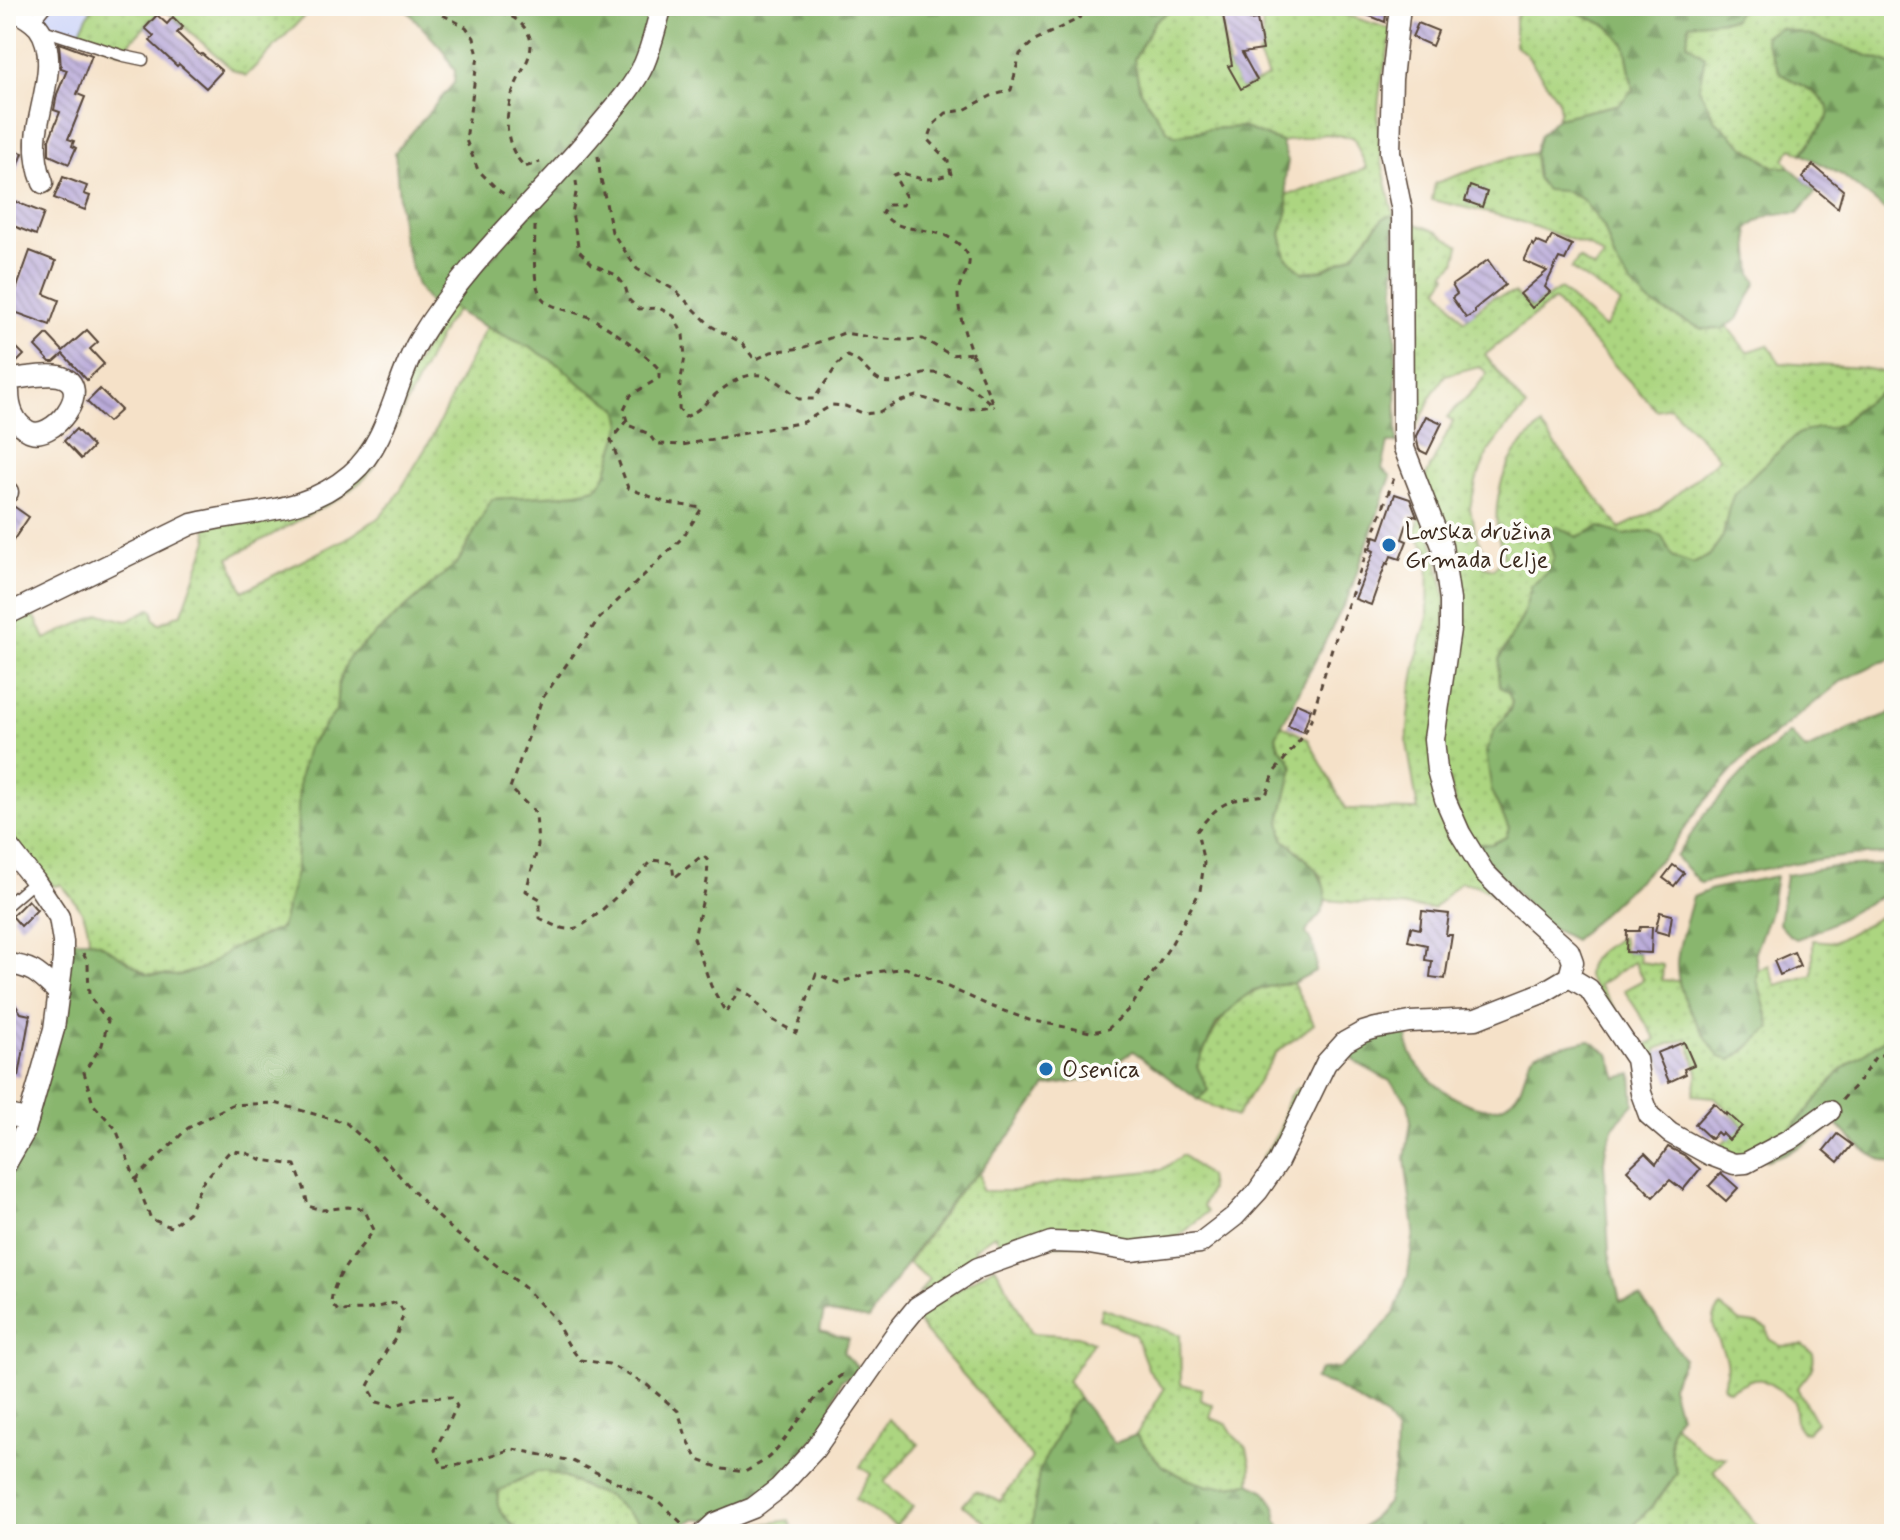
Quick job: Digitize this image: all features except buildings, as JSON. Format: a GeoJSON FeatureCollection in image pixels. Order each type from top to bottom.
{"type":"FeatureCollection","features":[{"type":"Feature","properties":{"kind":"street"},"geometry":{"type":"LineString","coordinates":[[6,6],[35,25],[44,40],[48,79],[36,137],[36,168],[43,183]]}},
{"type":"Feature","properties":{"kind":"street"},"geometry":{"type":"LineString","coordinates":[[6,615],[192,524],[286,508],[323,494],[353,473],[375,444],[403,372],[432,319],[626,93],[645,62],[662,6]]}},
{"type":"Feature","properties":{"kind":"street"},"geometry":{"type":"LineString","coordinates":[[703,1534],[715,1523],[753,1508],[779,1488],[815,1449],[917,1307],[978,1268],[1051,1242],[1083,1243],[1131,1251],[1200,1243],[1235,1216],[1258,1191],[1278,1162],[1326,1063],[1345,1042],[1376,1028],[1410,1022],[1476,1019],[1542,993],[1569,977],[1573,962],[1569,951],[1484,872],[1460,833],[1445,799],[1437,770],[1434,739],[1450,629],[1450,600],[1442,546],[1404,448],[1402,211],[1390,152],[1392,79],[1400,6]]}},
{"type":"Feature","properties":{"kind":"street"},"geometry":{"type":"LineString","coordinates":[[6,844],[59,917],[63,942],[54,1029],[25,1131],[6,1164]]}},
{"type":"Feature","properties":{"kind":"street"},"geometry":{"type":"LineString","coordinates":[[6,964],[24,965],[59,993]]}},
{"type":"Feature","properties":{"kind":"street"},"geometry":{"type":"LineString","coordinates":[[1569,977],[1589,989],[1636,1059],[1641,1093],[1649,1115],[1670,1133],[1710,1155],[1734,1164],[1746,1163],[1791,1139],[1830,1111]]}},
{"type":"Feature","properties":{"kind":"street"},"geometry":{"type":"LineString","coordinates":[[6,1114],[28,1120]]}},
{"type":"Feature","properties":{"kind":"lane"},"geometry":{"type":"LineString","coordinates":[[46,6],[35,25],[143,60]]}},
{"type":"Feature","properties":{"kind":"lane"},"geometry":{"type":"LineString","coordinates":[[6,906],[35,881]]}},
{"type":"Feature","properties":{"kind":"path"},"geometry":{"type":"LineString","coordinates":[[435,6],[443,15],[466,27],[474,38],[478,56],[466,140],[478,170],[498,190],[512,198],[534,199],[536,281],[542,298],[550,305],[591,318],[645,355],[659,369],[659,378],[631,395],[624,410],[628,425],[649,434],[656,444],[682,445],[804,422],[832,405],[845,406],[865,414],[879,412],[917,396],[961,410],[994,406]]}},
{"type":"Feature","properties":{"kind":"path"},"geometry":{"type":"LineString","coordinates":[[490,6],[518,21],[528,34],[532,47],[530,59],[515,86],[508,116],[508,139],[516,158],[525,167],[554,154],[572,156],[577,188],[572,213],[579,251],[592,264],[616,275],[625,286],[629,300],[639,309],[659,308],[674,316],[683,335],[685,357],[679,409],[685,417],[695,413],[742,376],[766,374],[799,399],[814,399],[847,356],[857,358],[882,382],[942,373],[957,379],[994,406]]}},
{"type":"Feature","properties":{"kind":"path"},"geometry":{"type":"LineString","coordinates":[[994,406],[962,321],[957,292],[969,264],[967,251],[954,239],[893,223],[882,213],[887,205],[903,205],[906,197],[894,175],[901,172],[930,180],[951,174],[948,161],[928,140],[934,124],[946,113],[964,110],[1011,90],[1020,54],[1035,40],[1078,19],[1091,6]]}},
{"type":"Feature","properties":{"kind":"path"},"geometry":{"type":"LineString","coordinates":[[596,129],[600,174],[612,232],[637,269],[675,290],[711,326],[742,343],[755,360],[771,352],[802,348],[844,333],[883,339],[923,339],[951,355],[972,353]]}},
{"type":"Feature","properties":{"kind":"path"},"geometry":{"type":"LineString","coordinates":[[627,420],[611,440],[628,488],[667,503],[702,508],[683,537],[598,620],[542,699],[510,788],[536,813],[538,846],[526,891],[540,899],[540,918],[555,927],[574,929],[589,921],[653,860],[672,863],[674,878],[703,855],[708,861],[707,881],[694,938],[711,986],[726,1013],[739,989],[750,995],[771,1019],[796,1033],[816,974],[839,983],[868,973],[906,968],[1029,1020],[1091,1032],[1108,1029],[1131,1007],[1172,943],[1200,891],[1204,863],[1197,831],[1211,813],[1234,798],[1266,795],[1275,771],[1304,735],[1404,448]]}},
{"type":"Feature","properties":{"kind":"path"},"geometry":{"type":"LineString","coordinates":[[82,952],[88,964],[89,996],[108,1021],[102,1045],[84,1072],[93,1104],[116,1129],[151,1219],[171,1227],[189,1212],[202,1183],[230,1151],[295,1165],[308,1206],[322,1210],[364,1209],[374,1230],[345,1267],[332,1291],[331,1303],[338,1311],[365,1310],[398,1302],[404,1313],[395,1339],[368,1386],[377,1402],[393,1406],[418,1398],[451,1397],[457,1406],[435,1450],[443,1467],[513,1449],[572,1461],[659,1502],[694,1534]]}},
{"type":"Feature","properties":{"kind":"path"},"geometry":{"type":"LineString","coordinates":[[1830,1111],[1859,1081],[1876,1056],[1894,1053]]}},
{"type":"Feature","properties":{"kind":"path"},"geometry":{"type":"LineString","coordinates":[[135,1180],[188,1128],[231,1105],[275,1103],[346,1123],[457,1234],[525,1288],[554,1318],[580,1360],[609,1364],[647,1385],[678,1411],[698,1460],[723,1469],[745,1472],[769,1457],[819,1392],[842,1375],[860,1384]]}},
{"type":"Feature","properties":{"kind":"shaded area"},"geometry":{"type":"Polygon","coordinates":[[[15,6],[93,6],[78,34],[15,6]]]}},
{"type":"Feature","properties":{"kind":"green space"},"geometry":{"type":"Polygon","coordinates":[[[93,6],[314,6],[246,76],[233,70],[163,8],[122,51],[78,34],[93,6]]]}},
{"type":"Feature","properties":{"kind":"green space"},"geometry":{"type":"Polygon","coordinates":[[[403,6],[656,6],[629,78],[432,307],[417,286],[402,234],[395,152],[454,83],[455,71],[442,49],[403,6]]]}},
{"type":"Feature","properties":{"kind":"green space"},"geometry":{"type":"Polygon","coordinates":[[[667,6],[1178,6],[1155,21],[1134,59],[1140,91],[1167,130],[1175,136],[1208,129],[1242,127],[1281,142],[1288,161],[1285,179],[1288,210],[1281,234],[1286,257],[1302,272],[1323,270],[1353,255],[1384,217],[1394,215],[1397,443],[1388,443],[1382,469],[1391,476],[1349,595],[1276,736],[1279,747],[1293,768],[1280,821],[1283,839],[1316,871],[1325,891],[1321,913],[1306,933],[1315,951],[1315,971],[1293,983],[1251,992],[1216,1024],[1197,1066],[1208,1090],[1198,1100],[1133,1051],[1093,1079],[1046,1086],[980,1172],[964,1185],[916,1249],[869,1320],[824,1312],[820,1331],[849,1339],[843,1352],[863,1373],[859,1380],[851,1376],[841,1380],[833,1400],[836,1410],[779,1483],[711,1521],[694,1519],[685,1524],[688,1534],[652,1534],[608,1496],[544,1471],[535,1472],[499,1491],[500,1510],[521,1534],[6,1534],[6,1176],[28,1141],[72,940],[99,943],[147,974],[177,976],[204,968],[231,949],[281,928],[296,872],[299,780],[307,748],[336,711],[338,685],[349,657],[458,562],[492,499],[563,495],[596,488],[605,477],[622,424],[618,408],[583,386],[562,367],[456,311],[451,304],[584,152],[667,6]]]}},
{"type":"Feature","properties":{"kind":"green space"},"geometry":{"type":"Polygon","coordinates":[[[1178,6],[1220,6],[1228,66],[1242,89],[1268,77],[1258,54],[1263,51],[1264,6],[1326,6],[1393,30],[1380,87],[1378,134],[1394,215],[1373,230],[1353,255],[1323,270],[1302,272],[1286,257],[1281,234],[1288,210],[1286,194],[1367,168],[1353,137],[1326,134],[1281,142],[1242,127],[1208,129],[1175,136],[1167,130],[1140,91],[1134,59],[1155,21],[1178,6]]]}},
{"type":"Feature","properties":{"kind":"green space"},"geometry":{"type":"Polygon","coordinates":[[[1522,6],[1573,10],[1608,26],[1625,44],[1633,90],[1620,104],[1557,118],[1560,111],[1558,100],[1526,54],[1515,45],[1515,19],[1522,6]]]}},
{"type":"Feature","properties":{"kind":"green space"},"geometry":{"type":"Polygon","coordinates":[[[1548,6],[1741,6],[1734,19],[1689,24],[1687,43],[1705,57],[1699,88],[1715,120],[1745,147],[1774,167],[1790,167],[1816,192],[1798,213],[1771,215],[1748,229],[1752,274],[1757,282],[1738,319],[1722,329],[1702,329],[1646,300],[1615,261],[1604,227],[1582,199],[1564,191],[1546,190],[1537,178],[1534,153],[1540,135],[1557,118],[1620,104],[1633,89],[1625,44],[1608,26],[1573,10],[1548,6]]]}},
{"type":"Feature","properties":{"kind":"green space"},"geometry":{"type":"Polygon","coordinates":[[[1741,6],[1894,6],[1894,65],[1815,37],[1781,74],[1814,92],[1829,107],[1828,117],[1802,154],[1792,148],[1784,159],[1790,167],[1775,167],[1745,147],[1715,120],[1699,88],[1687,43],[1689,23],[1733,19],[1741,6]]]}},
{"type":"Feature","properties":{"kind":"green space"},"geometry":{"type":"Polygon","coordinates":[[[1780,28],[1894,65],[1894,217],[1842,175],[1802,154],[1828,117],[1829,107],[1814,92],[1781,74],[1765,41],[1766,35],[1780,28]]]}},
{"type":"Feature","properties":{"kind":"green space"},"geometry":{"type":"Polygon","coordinates":[[[1534,153],[1537,178],[1582,199],[1604,227],[1615,261],[1646,299],[1664,311],[1702,329],[1727,326],[1747,352],[1768,345],[1780,363],[1863,368],[1893,374],[1884,390],[1856,409],[1843,423],[1830,428],[1817,428],[1729,507],[1723,536],[1709,556],[1693,564],[1673,557],[1662,537],[1651,531],[1624,535],[1599,527],[1577,537],[1556,526],[1548,538],[1554,558],[1546,574],[1531,586],[1523,616],[1499,659],[1512,702],[1505,714],[1492,793],[1509,828],[1506,837],[1492,844],[1473,845],[1463,828],[1442,757],[1456,626],[1423,482],[1453,421],[1447,417],[1487,373],[1479,366],[1445,375],[1408,439],[1408,221],[1437,232],[1459,246],[1455,263],[1445,272],[1447,276],[1439,288],[1464,321],[1493,297],[1515,293],[1531,308],[1560,289],[1604,328],[1621,303],[1571,269],[1579,258],[1594,269],[1604,256],[1589,246],[1510,218],[1432,200],[1435,183],[1505,159],[1534,153]],[[1554,300],[1485,355],[1526,408],[1488,452],[1477,478],[1470,508],[1474,530],[1483,550],[1484,566],[1493,569],[1504,555],[1499,541],[1497,512],[1507,468],[1523,443],[1541,426],[1620,528],[1659,509],[1720,458],[1670,407],[1656,410],[1554,300]]]}},
{"type":"Feature","properties":{"kind":"green space"},"geometry":{"type":"Polygon","coordinates":[[[451,304],[456,311],[444,327],[376,465],[340,498],[229,558],[243,591],[351,536],[378,518],[393,502],[430,441],[486,327],[533,349],[618,408],[622,424],[605,477],[596,488],[563,495],[492,499],[458,562],[349,657],[338,685],[336,711],[307,748],[296,872],[281,928],[231,949],[204,968],[177,976],[147,974],[99,943],[89,940],[84,916],[77,904],[61,884],[53,886],[6,832],[6,623],[32,610],[45,639],[101,614],[126,621],[150,609],[159,624],[182,613],[208,540],[206,527],[331,497],[451,304]]]}},
{"type":"Feature","properties":{"kind":"green space"},"geometry":{"type":"Polygon","coordinates":[[[1894,373],[1894,659],[1843,680],[1740,762],[1700,807],[1670,850],[1574,940],[1547,926],[1473,845],[1492,844],[1506,837],[1509,828],[1492,793],[1486,752],[1494,731],[1510,710],[1512,702],[1508,692],[1500,687],[1499,659],[1523,616],[1531,586],[1546,574],[1554,558],[1548,538],[1550,529],[1556,526],[1577,537],[1599,527],[1624,535],[1651,531],[1662,537],[1673,557],[1693,564],[1709,556],[1723,536],[1734,494],[1758,470],[1798,434],[1843,423],[1856,409],[1884,390],[1894,373]]]}},
{"type":"Feature","properties":{"kind":"green space"},"geometry":{"type":"Polygon","coordinates":[[[1424,505],[1446,599],[1433,768],[1508,908],[1485,889],[1460,882],[1433,909],[1325,900],[1322,877],[1283,839],[1280,821],[1293,768],[1279,747],[1276,736],[1282,725],[1308,739],[1346,809],[1418,810],[1407,743],[1411,693],[1428,617],[1429,550],[1414,534],[1424,505]]]}},
{"type":"Feature","properties":{"kind":"green space"},"geometry":{"type":"Polygon","coordinates":[[[1894,712],[1894,854],[1821,859],[1700,883],[1676,857],[1705,814],[1748,768],[1790,733],[1806,750],[1894,712]]]}},
{"type":"Feature","properties":{"kind":"green space"},"geometry":{"type":"Polygon","coordinates":[[[1894,864],[1894,890],[1833,922],[1796,939],[1779,924],[1786,875],[1833,867],[1894,864]]]}},
{"type":"Feature","properties":{"kind":"green space"},"geometry":{"type":"Polygon","coordinates":[[[1776,876],[1770,912],[1755,952],[1757,980],[1771,1028],[1731,1060],[1719,1057],[1692,1014],[1678,978],[1679,949],[1693,897],[1712,889],[1776,876]]]}},
{"type":"Feature","properties":{"kind":"green space"},"geometry":{"type":"Polygon","coordinates":[[[1894,909],[1894,933],[1891,931],[1880,941],[1888,948],[1894,943],[1894,1032],[1841,1070],[1767,1160],[1714,1151],[1742,1125],[1715,1097],[1693,1095],[1698,1072],[1687,1038],[1656,1049],[1660,1061],[1643,1063],[1587,976],[1594,957],[1622,937],[1624,951],[1639,953],[1640,962],[1663,965],[1662,980],[1678,981],[1693,1016],[1744,1052],[1771,1028],[1757,980],[1758,970],[1769,965],[1776,985],[1813,975],[1813,940],[1834,942],[1894,909]],[[1634,962],[1599,985],[1641,1048],[1656,1039],[1624,990],[1643,980],[1634,962]]]}},
{"type":"Feature","properties":{"kind":"green space"},"geometry":{"type":"Polygon","coordinates":[[[1293,983],[1314,1024],[1276,1053],[1236,1117],[1198,1100],[1208,1090],[1197,1066],[1221,1020],[1243,998],[1257,991],[1293,983]]]}},
{"type":"Feature","properties":{"kind":"green space"},"geometry":{"type":"Polygon","coordinates":[[[1409,1027],[1408,1045],[1421,1070],[1447,1093],[1477,1107],[1491,1108],[1512,1100],[1535,1054],[1589,1040],[1609,1054],[1617,1078],[1632,1074],[1634,1104],[1615,1124],[1604,1162],[1609,1253],[1620,1301],[1640,1298],[1684,1359],[1671,1386],[1679,1416],[1670,1436],[1677,1473],[1626,1534],[1357,1534],[1387,1503],[1395,1467],[1396,1433],[1387,1418],[1332,1385],[1314,1380],[1321,1369],[1340,1368],[1364,1348],[1394,1314],[1408,1275],[1414,1231],[1405,1159],[1411,1122],[1408,1102],[1390,1081],[1357,1063],[1345,1048],[1409,1027]]]}},
{"type":"Feature","properties":{"kind":"green space"},"geometry":{"type":"Polygon","coordinates":[[[1894,1032],[1894,1164],[1869,1153],[1837,1124],[1795,1149],[1767,1160],[1773,1146],[1804,1115],[1841,1070],[1894,1032]]]}},
{"type":"Feature","properties":{"kind":"green space"},"geometry":{"type":"Polygon","coordinates":[[[1298,1088],[1308,1090],[1265,1169],[1262,1159],[1280,1128],[1288,1099],[1298,1088]]]}},
{"type":"Feature","properties":{"kind":"green space"},"geometry":{"type":"Polygon","coordinates":[[[1183,1155],[1208,1176],[1210,1189],[1203,1206],[1207,1212],[1177,1237],[1004,1248],[994,1235],[974,1249],[981,1262],[919,1294],[929,1279],[908,1263],[964,1185],[980,1172],[982,1191],[1014,1191],[1082,1178],[1161,1170],[1183,1155]]]}},
{"type":"Feature","properties":{"kind":"green space"},"geometry":{"type":"Polygon","coordinates":[[[995,1266],[1032,1333],[1078,1336],[1093,1342],[1067,1381],[1079,1398],[1067,1411],[1031,1534],[979,1534],[985,1522],[963,1505],[975,1491],[1000,1501],[1032,1458],[915,1317],[995,1266]]]}},
{"type":"Feature","properties":{"kind":"green space"},"geometry":{"type":"Polygon","coordinates":[[[1721,1307],[1741,1322],[1767,1328],[1769,1339],[1781,1346],[1802,1345],[1813,1353],[1812,1368],[1797,1388],[1816,1422],[1807,1432],[1801,1431],[1796,1424],[1794,1401],[1768,1383],[1754,1379],[1729,1390],[1723,1387],[1726,1364],[1714,1327],[1716,1313],[1721,1307]]]}},
{"type":"Feature","properties":{"kind":"green space"},"geometry":{"type":"Polygon","coordinates":[[[1102,1308],[1180,1335],[1181,1384],[1202,1389],[1201,1400],[1213,1405],[1210,1418],[1227,1424],[1247,1448],[1250,1483],[1208,1486],[1162,1466],[1136,1435],[1164,1389],[1149,1371],[1135,1335],[1099,1319],[1102,1308]]]}},
{"type":"Feature","properties":{"kind":"green space"},"geometry":{"type":"Polygon","coordinates":[[[1079,1398],[1115,1443],[1136,1435],[1162,1466],[1187,1479],[1208,1486],[1250,1483],[1265,1491],[1275,1506],[1277,1522],[1286,1534],[1031,1534],[1039,1471],[1067,1411],[1079,1398]]]}},
{"type":"Feature","properties":{"kind":"green space"},"geometry":{"type":"Polygon","coordinates":[[[888,1419],[919,1444],[884,1482],[913,1507],[896,1526],[855,1499],[871,1474],[860,1467],[888,1419]]]}},
{"type":"Feature","properties":{"kind":"green space"},"geometry":{"type":"Polygon","coordinates":[[[1673,1422],[1702,1450],[1726,1458],[1713,1471],[1764,1534],[1626,1534],[1677,1473],[1671,1448],[1673,1422]]]}},
{"type":"Feature","properties":{"kind":"green space"},"geometry":{"type":"Polygon","coordinates":[[[544,1471],[608,1496],[652,1534],[521,1534],[499,1510],[499,1491],[535,1472],[544,1471]]]}},
{"type":"Feature","properties":{"kind":"green space"},"geometry":{"type":"Polygon","coordinates":[[[742,1518],[751,1526],[789,1520],[796,1534],[728,1534],[722,1527],[742,1518]]]}},
{"type":"Feature","properties":{"kind":"place","name":"Lovska družina Grmada Celje"},"geometry":{"type":"Point","coordinates":[1389,545]}},
{"type":"Feature","properties":{"kind":"place","name":"Osenica"},"geometry":{"type":"Point","coordinates":[1046,1069]}}]}
